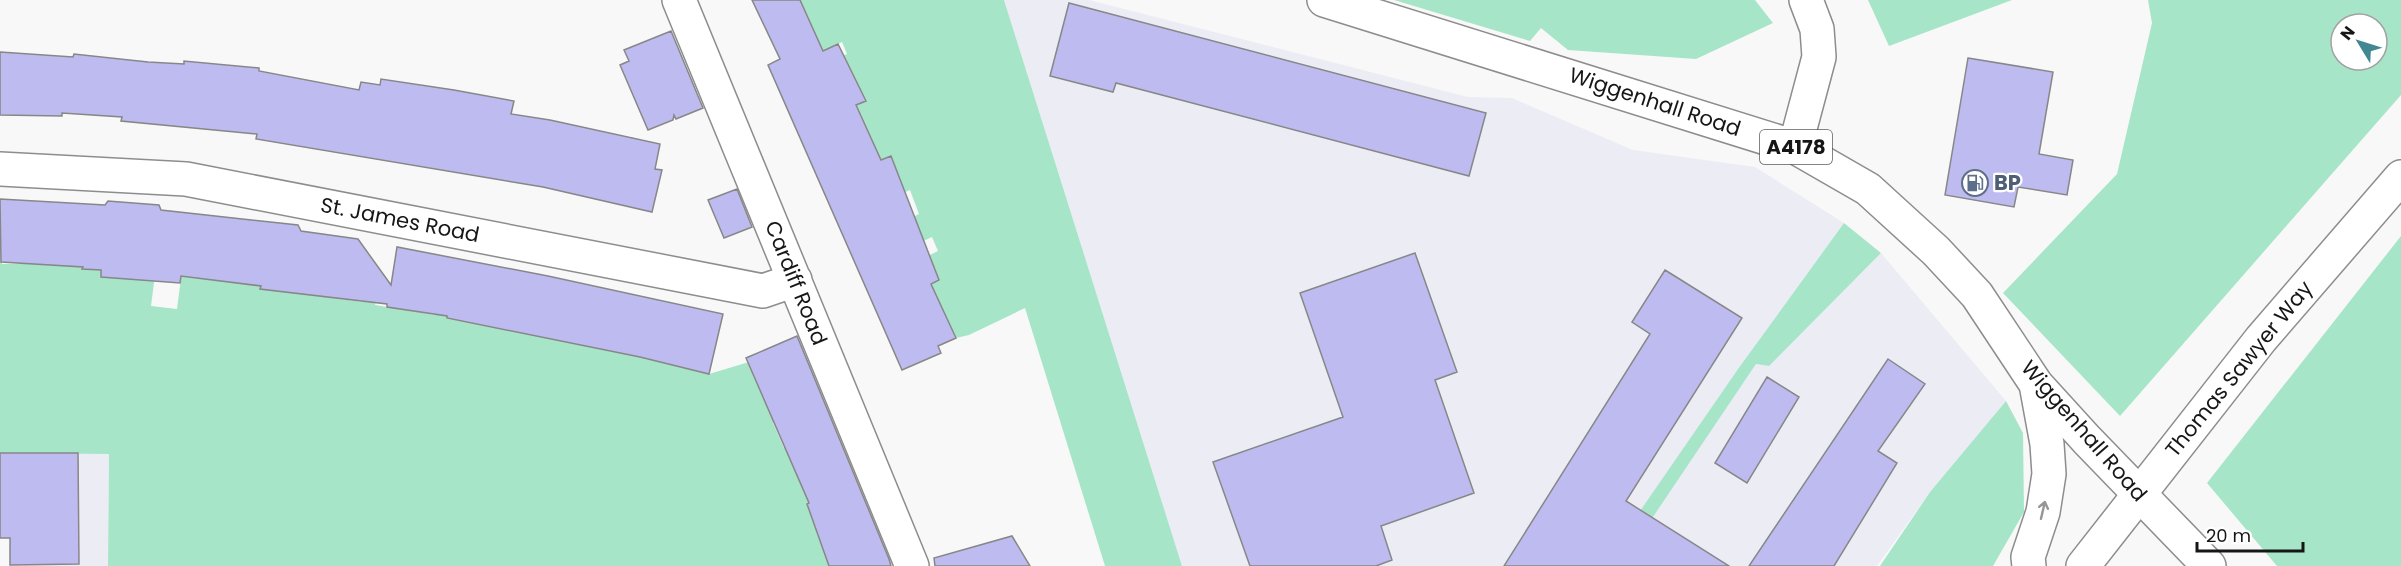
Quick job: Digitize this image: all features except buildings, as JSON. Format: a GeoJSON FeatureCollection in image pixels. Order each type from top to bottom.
{"type":"FeatureCollection","features":[{"type":"Feature","properties":{"kind":"street","name":"Cardiff Road"},"geometry":{"type":"LineString","coordinates":[[679,0],[912,566]]}},
{"type":"Feature","properties":{"kind":"street","name":"Wiggenhall Road"},"geometry":{"type":"LineString","coordinates":[[1324,0],[1796,147],[1868,189],[1936,251],[1977,295],[2036,384],[2209,566]]}},
{"type":"Feature","properties":{"kind":"street"},"geometry":{"type":"LineString","coordinates":[[1796,147],[1819,57],[1817,28],[1806,0]]}},
{"type":"Feature","properties":{"kind":"street","name":"St. James Road"},"geometry":{"type":"LineString","coordinates":[[0,169],[186,179],[764,291],[795,280]]}},
{"type":"Feature","properties":{"kind":"street","name":"Thomas Sawyer Way"},"geometry":{"type":"LineString","coordinates":[[2083,566],[2261,339],[2401,177]]}},
{"type":"Feature","properties":{"kind":"street"},"geometry":{"type":"LineString","coordinates":[[2029,566],[2028,557],[2043,512],[2049,474],[2047,444],[2036,384]]}},
{"type":"Feature","properties":{"kind":"shaded area"},"geometry":{"type":"Polygon","coordinates":[[[1004,0],[1089,0],[1468,97],[1512,98],[1633,150],[1755,167],[1844,223],[1738,369],[1602,566],[1182,566],[1004,0]]]}},
{"type":"Feature","properties":{"kind":"shaded area"},"geometry":{"type":"Polygon","coordinates":[[[1881,253],[2006,401],[1930,492],[1877,566],[1620,566],[1756,364],[1769,366],[1881,253]]]}},
{"type":"Feature","properties":{"kind":"shaded area"},"geometry":{"type":"Polygon","coordinates":[[[0,453],[109,453],[108,566],[10,566],[10,539],[0,538],[0,453]]]}},
{"type":"Feature","properties":{"kind":"green space"},"geometry":{"type":"Polygon","coordinates":[[[800,0],[1004,0],[1182,566],[1105,566],[1025,308],[969,335],[956,338],[928,286],[939,280],[935,268],[903,268],[938,251],[932,237],[919,243],[885,231],[919,214],[910,190],[877,204],[873,193],[901,180],[891,156],[863,169],[837,114],[865,101],[834,60],[847,54],[842,42],[812,56],[807,46],[811,24],[800,0]]]}},
{"type":"Feature","properties":{"kind":"green space"},"geometry":{"type":"Polygon","coordinates":[[[1394,0],[1755,0],[1773,23],[1696,59],[1568,50],[1541,28],[1530,41],[1394,0]]]}},
{"type":"Feature","properties":{"kind":"green space"},"geometry":{"type":"Polygon","coordinates":[[[1868,0],[2012,0],[1889,46],[1868,0]]]}},
{"type":"Feature","properties":{"kind":"green space"},"geometry":{"type":"Polygon","coordinates":[[[2148,0],[2401,0],[2401,95],[2120,416],[2003,293],[2117,174],[2152,23],[2148,0]]]}},
{"type":"Feature","properties":{"kind":"green space"},"geometry":{"type":"Polygon","coordinates":[[[1844,223],[1881,253],[1769,366],[1756,364],[1620,566],[1602,566],[1738,369],[1844,223]]]}},
{"type":"Feature","properties":{"kind":"green space"},"geometry":{"type":"Polygon","coordinates":[[[2401,236],[2401,566],[2277,566],[2207,483],[2401,236]]]}},
{"type":"Feature","properties":{"kind":"green space"},"geometry":{"type":"Polygon","coordinates":[[[0,242],[2,242],[2,264],[20,264],[25,245],[84,247],[83,269],[157,259],[151,306],[177,309],[184,254],[226,282],[250,285],[253,265],[263,267],[261,288],[343,278],[340,299],[363,302],[366,284],[378,285],[375,305],[400,309],[414,292],[411,311],[435,315],[438,298],[450,299],[447,318],[640,357],[644,341],[686,368],[709,374],[749,362],[769,411],[788,416],[773,423],[784,448],[799,442],[819,500],[807,504],[816,529],[846,566],[108,566],[109,454],[0,453],[0,242]]]}},
{"type":"Feature","properties":{"kind":"green space"},"geometry":{"type":"Polygon","coordinates":[[[2006,401],[2023,433],[2024,512],[1993,566],[1880,566],[1930,492],[2006,401]]]}},
{"type":"Feature","properties":{"kind":"place","name":"BP"},"geometry":{"type":"Point","coordinates":[1975,183]}}]}
